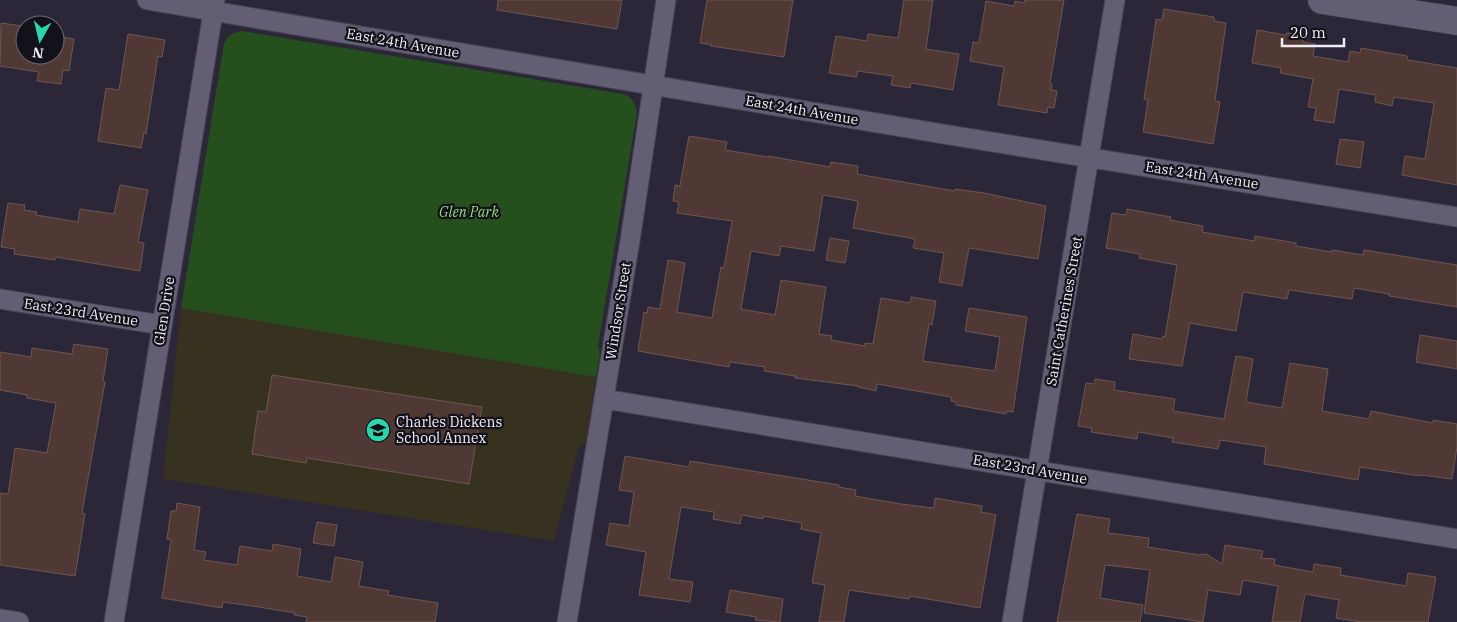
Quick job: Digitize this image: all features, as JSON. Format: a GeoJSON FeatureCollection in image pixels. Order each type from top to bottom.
{"type":"FeatureCollection","features":[{"type":"Feature","properties":{"kind":"main road"},"geometry":{"type":"LineString","coordinates":[[1322,0],[1457,21]]}},
{"type":"Feature","properties":{"kind":"street","name":"East 24th Avenue"},"geometry":{"type":"LineString","coordinates":[[148,0],[214,6],[654,85],[1457,217]]}},
{"type":"Feature","properties":{"kind":"street","name":"Windsor Street"},"geometry":{"type":"LineString","coordinates":[[567,622],[654,85],[666,0]]}},
{"type":"Feature","properties":{"kind":"street","name":"Saint Catherines Street"},"geometry":{"type":"LineString","coordinates":[[1012,622],[1115,0]]}},
{"type":"Feature","properties":{"kind":"street","name":"Glen Drive"},"geometry":{"type":"LineString","coordinates":[[114,622],[214,6]]}},
{"type":"Feature","properties":{"kind":"street","name":"East 23rd Avenue"},"geometry":{"type":"LineString","coordinates":[[0,299],[162,325]]}},
{"type":"Feature","properties":{"kind":"street","name":"East 23rd Avenue"},"geometry":{"type":"LineString","coordinates":[[604,398],[1457,539]]}},
{"type":"Feature","properties":{"kind":"street"},"geometry":{"type":"LineString","coordinates":[[0,619],[20,622]]}},
{"type":"Feature","properties":{"kind":"shaded area","name":"Charles Dickens School Annex"},"geometry":{"type":"Polygon","coordinates":[[[181,308],[596,377],[586,441],[578,450],[554,541],[163,479],[181,308]]]}},
{"type":"Feature","properties":{"kind":"green space","name":"Glen Park"},"geometry":{"type":"Polygon","coordinates":[[[242,31],[623,94],[631,99],[637,113],[598,346],[600,353],[596,377],[181,308],[224,43],[231,35],[242,31]]]}},
{"type":"Feature","properties":{"kind":"building"},"geometry":{"type":"Polygon","coordinates":[[[498,0],[622,0],[617,29],[497,10],[498,0]]]}},
{"type":"Feature","properties":{"kind":"building"},"geometry":{"type":"Polygon","coordinates":[[[707,0],[793,0],[784,57],[700,43],[707,0]]]}},
{"type":"Feature","properties":{"kind":"building"},"geometry":{"type":"Polygon","coordinates":[[[904,0],[933,0],[926,49],[959,54],[953,90],[911,83],[910,88],[891,85],[893,76],[858,71],[856,77],[829,73],[836,36],[867,41],[868,34],[898,38],[904,0]]]}},
{"type":"Feature","properties":{"kind":"building"},"geometry":{"type":"Polygon","coordinates":[[[1025,0],[1064,0],[1050,83],[1052,84],[1051,90],[1057,91],[1054,108],[1048,107],[1047,113],[998,105],[1004,67],[970,61],[973,42],[979,43],[986,1],[1014,6],[1015,1],[1024,3],[1025,0]]]}},
{"type":"Feature","properties":{"kind":"building"},"geometry":{"type":"Polygon","coordinates":[[[1164,9],[1214,17],[1214,21],[1226,23],[1215,101],[1220,102],[1213,144],[1143,132],[1148,100],[1144,99],[1156,19],[1162,20],[1164,9]]]}},
{"type":"Feature","properties":{"kind":"building"},"geometry":{"type":"Polygon","coordinates":[[[1,23],[15,25],[15,65],[65,65],[65,38],[74,39],[69,71],[63,70],[61,84],[37,81],[39,72],[0,66],[1,23]]]}},
{"type":"Feature","properties":{"kind":"building"},"geometry":{"type":"Polygon","coordinates":[[[1257,30],[1286,35],[1287,33],[1304,35],[1303,42],[1315,44],[1313,56],[1348,62],[1350,51],[1360,53],[1361,48],[1407,56],[1408,60],[1457,68],[1457,185],[1402,175],[1405,156],[1425,159],[1434,103],[1394,97],[1392,106],[1375,102],[1376,95],[1339,89],[1334,123],[1314,120],[1316,108],[1308,107],[1313,79],[1280,73],[1281,68],[1252,63],[1257,30]]]}},
{"type":"Feature","properties":{"kind":"building"},"geometry":{"type":"Polygon","coordinates":[[[128,34],[165,40],[162,57],[158,56],[146,134],[144,133],[141,148],[98,141],[106,88],[119,90],[128,34]]]}},
{"type":"Feature","properties":{"kind":"building"},"geometry":{"type":"Polygon","coordinates":[[[689,136],[727,142],[725,150],[830,167],[831,162],[858,166],[857,174],[955,191],[955,189],[984,193],[1046,206],[1038,259],[969,248],[962,286],[939,282],[944,253],[913,248],[915,239],[853,228],[858,201],[823,195],[814,251],[781,246],[779,256],[751,251],[741,309],[775,315],[781,280],[826,287],[819,334],[832,336],[831,340],[865,346],[865,343],[873,344],[881,298],[910,303],[911,297],[936,301],[932,325],[929,324],[923,361],[995,371],[1000,337],[965,331],[969,308],[1027,317],[1013,412],[1007,411],[1006,414],[956,405],[956,402],[951,401],[951,397],[877,384],[876,391],[858,386],[795,378],[795,376],[764,371],[765,367],[730,362],[729,367],[638,351],[644,312],[647,313],[648,307],[660,309],[668,260],[685,263],[677,312],[712,318],[721,267],[724,268],[732,221],[677,213],[679,202],[673,201],[675,185],[680,186],[689,136]]]}},
{"type":"Feature","properties":{"kind":"building"},"geometry":{"type":"Polygon","coordinates":[[[1340,139],[1364,142],[1360,168],[1336,164],[1340,139]]]}},
{"type":"Feature","properties":{"kind":"building"},"geometry":{"type":"Polygon","coordinates":[[[120,185],[148,190],[138,242],[144,243],[140,271],[56,257],[55,260],[14,254],[15,249],[1,247],[8,203],[25,205],[24,210],[37,212],[36,215],[78,222],[80,209],[114,214],[120,185]]]}},
{"type":"Feature","properties":{"kind":"building"},"geometry":{"type":"Polygon","coordinates":[[[1127,209],[1171,217],[1170,220],[1203,226],[1202,232],[1254,241],[1255,236],[1332,252],[1332,250],[1363,255],[1364,250],[1457,265],[1457,307],[1389,296],[1389,294],[1354,288],[1352,299],[1289,290],[1287,299],[1243,292],[1236,331],[1190,323],[1182,366],[1129,359],[1133,334],[1162,339],[1163,336],[1165,337],[1177,265],[1139,258],[1140,254],[1106,248],[1112,213],[1126,215],[1127,209]]]}},
{"type":"Feature","properties":{"kind":"building"},"geometry":{"type":"Polygon","coordinates":[[[830,238],[849,241],[845,263],[826,260],[830,238]]]}},
{"type":"Feature","properties":{"kind":"building"},"geometry":{"type":"Polygon","coordinates":[[[1420,335],[1457,341],[1457,369],[1416,362],[1420,335]]]}},
{"type":"Feature","properties":{"kind":"building"},"geometry":{"type":"Polygon","coordinates":[[[74,344],[108,349],[103,381],[105,382],[82,513],[85,514],[75,576],[0,565],[0,493],[8,494],[15,448],[47,453],[56,403],[27,398],[27,395],[0,390],[0,352],[31,357],[32,348],[72,354],[74,344]]]}},
{"type":"Feature","properties":{"kind":"building"},"geometry":{"type":"Polygon","coordinates":[[[1236,356],[1253,359],[1246,402],[1282,408],[1290,363],[1328,369],[1322,411],[1369,419],[1371,411],[1433,423],[1433,420],[1457,424],[1457,447],[1452,479],[1360,467],[1358,480],[1264,464],[1266,447],[1220,440],[1218,449],[1172,442],[1173,438],[1138,432],[1137,439],[1091,432],[1092,428],[1078,426],[1086,383],[1094,384],[1095,379],[1115,382],[1114,390],[1175,399],[1173,411],[1224,419],[1236,356]]]}},
{"type":"Feature","properties":{"kind":"building"},"geometry":{"type":"Polygon","coordinates":[[[272,375],[482,407],[469,484],[307,458],[306,463],[252,454],[258,411],[266,412],[272,375]]]}},
{"type":"Feature","properties":{"kind":"building"},"geometry":{"type":"Polygon","coordinates":[[[625,456],[689,467],[690,461],[839,485],[839,487],[856,490],[855,496],[901,504],[934,508],[935,498],[982,506],[981,512],[996,515],[980,608],[910,596],[909,599],[849,590],[844,622],[819,622],[825,585],[812,583],[821,533],[801,529],[802,523],[763,516],[763,519],[742,515],[740,524],[713,519],[714,512],[681,507],[669,579],[693,582],[690,602],[639,595],[646,552],[606,545],[610,523],[629,526],[634,492],[619,490],[625,456]]]}},
{"type":"Feature","properties":{"kind":"building"},"geometry":{"type":"Polygon","coordinates":[[[177,503],[200,507],[194,550],[206,552],[204,560],[237,565],[240,546],[272,551],[273,544],[301,549],[297,576],[331,582],[335,557],[363,562],[359,586],[389,591],[388,595],[438,603],[435,622],[306,622],[307,617],[294,615],[295,613],[259,607],[223,602],[222,608],[162,598],[171,540],[167,539],[171,511],[176,511],[177,503]]]}},
{"type":"Feature","properties":{"kind":"building"},"geometry":{"type":"Polygon","coordinates":[[[1077,514],[1110,519],[1108,533],[1149,538],[1148,547],[1199,555],[1206,554],[1222,564],[1225,545],[1263,551],[1261,558],[1275,559],[1274,565],[1313,572],[1314,564],[1341,568],[1340,575],[1406,586],[1408,573],[1436,577],[1428,622],[1361,622],[1336,618],[1339,600],[1305,594],[1300,622],[1272,622],[1278,586],[1243,580],[1240,595],[1208,590],[1203,622],[1144,613],[1150,570],[1105,565],[1100,598],[1143,605],[1140,622],[1057,622],[1077,514]]]}},
{"type":"Feature","properties":{"kind":"building"},"geometry":{"type":"Polygon","coordinates":[[[317,522],[337,525],[334,546],[313,543],[317,522]]]}},
{"type":"Feature","properties":{"kind":"building"},"geometry":{"type":"Polygon","coordinates":[[[730,590],[783,599],[780,622],[755,620],[756,617],[726,612],[730,590]]]}},
{"type":"Feature","properties":{"kind":"place","name":"Charles Dickens School Annex"},"geometry":{"type":"Point","coordinates":[378,430]}}]}
